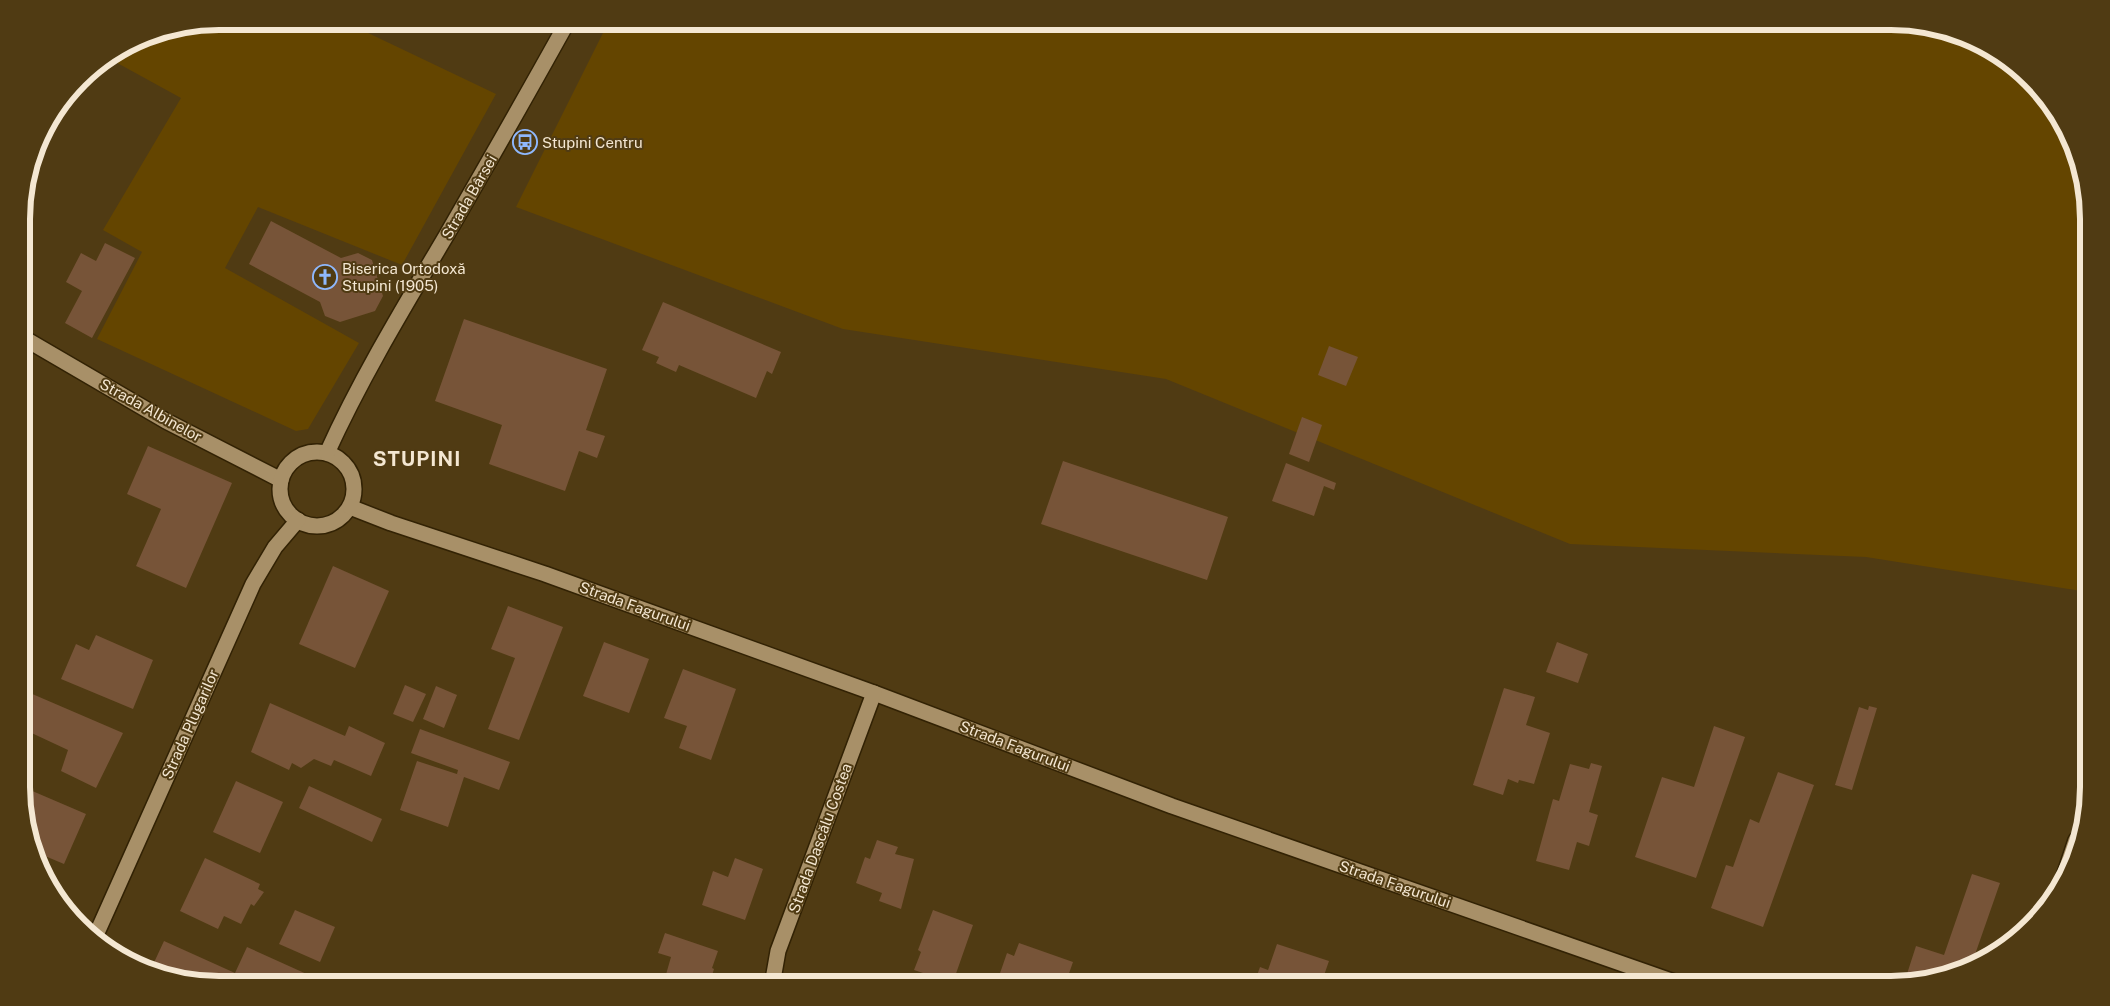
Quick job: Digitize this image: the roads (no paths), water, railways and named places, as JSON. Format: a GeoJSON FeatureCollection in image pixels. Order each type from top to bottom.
{"type":"FeatureCollection","features":[{"type":"Feature","properties":{"kind":"street","name":"Strada Bârsei"},"geometry":{"type":"LineString","coordinates":[[327,453],[340,425],[412,294],[563,30]]}},
{"type":"Feature","properties":{"kind":"street","name":"Strada Albinelor"},"geometry":{"type":"LineString","coordinates":[[30,342],[166,421],[281,480]]}},
{"type":"Feature","properties":{"kind":"street"},"geometry":{"type":"LineString","coordinates":[[317,452],[327,453],[344,462],[353,479],[354,489],[350,507],[336,521],[316,526],[298,520],[285,506],[280,489],[281,480],[291,462],[298,456],[317,452]]}},
{"type":"Feature","properties":{"kind":"street","name":"Strada Fagurului"},"geometry":{"type":"LineString","coordinates":[[350,507],[545,574],[874,692],[1172,806],[1657,976]]}},
{"type":"Feature","properties":{"kind":"street","name":"Strada Plugarilor"},"geometry":{"type":"LineString","coordinates":[[97,932],[253,584],[275,546],[298,520]]}},
{"type":"Feature","properties":{"kind":"street","name":"Strada Dascălu Costea"},"geometry":{"type":"LineString","coordinates":[[774,976],[778,951],[874,692]]}},
{"type":"Feature","properties":{"kind":"place","name":"Stupini Centru"},"geometry":{"type":"Point","coordinates":[525,142]}},
{"type":"Feature","properties":{"kind":"place","name":"Biserica Ortodoxă Stupini (1905)"},"geometry":{"type":"Point","coordinates":[325,277]}},
{"type":"Feature","properties":{"kind":"district","name":"STUPINI"},"geometry":{"type":"Point","coordinates":[417,459]}}]}
